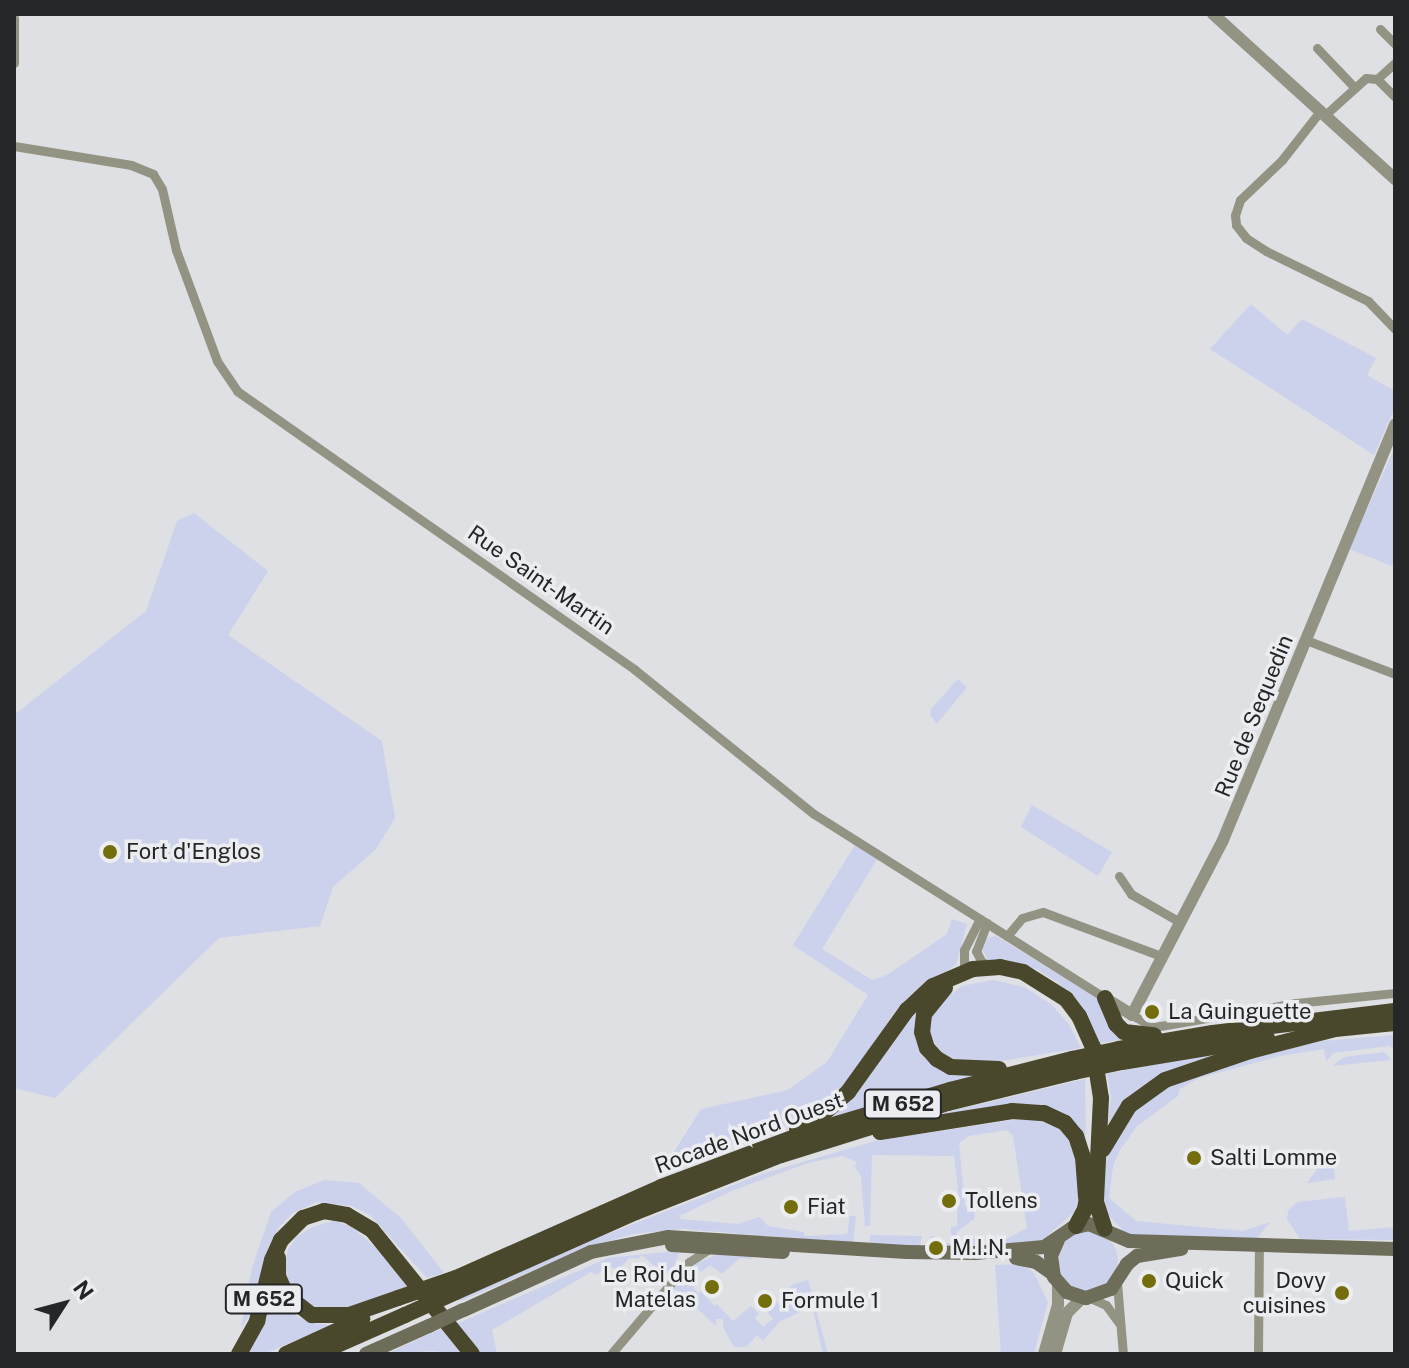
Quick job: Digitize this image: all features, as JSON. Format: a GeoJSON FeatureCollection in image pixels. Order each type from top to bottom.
{"type":"FeatureCollection","features":[{"type":"Feature","properties":{"kind":"highway"},"geometry":{"type":"LineString","coordinates":[[737,1158],[812,1122],[832,1107],[862,1076],[915,1001],[942,980],[964,970],[1023,972],[1066,999],[1090,1038],[1100,1080],[1097,1209],[1110,1233]]}},
{"type":"Feature","properties":{"kind":"highway"},"geometry":{"type":"LineString","coordinates":[[1073,1065],[961,1070],[937,1059],[922,1032],[926,1008],[947,987],[987,971],[1040,989],[1064,1009],[1080,1036],[1093,1097],[1086,1201],[1076,1226]]}},
{"type":"Feature","properties":{"kind":"highway"},"geometry":{"type":"LineString","coordinates":[[1105,998],[1124,1017],[1124,1032],[1147,1036],[1260,1021],[1328,1024]]}},
{"type":"Feature","properties":{"kind":"highway","name":"Rocade Nord Ouest"},"geometry":{"type":"LineString","coordinates":[[456,1285],[737,1158],[924,1097],[1120,1056],[1216,1044],[1395,1011]]}},
{"type":"Feature","properties":{"kind":"highway","name":"Rocade Nord Ouest"},"geometry":{"type":"LineString","coordinates":[[1328,1024],[1395,1023]]}},
{"type":"Feature","properties":{"kind":"highway"},"geometry":{"type":"LineString","coordinates":[[1099,1162],[1122,1116],[1156,1084],[1328,1024]]}},
{"type":"Feature","properties":{"kind":"highway","name":"Rocade Nord Ouest"},"geometry":{"type":"LineString","coordinates":[[456,1285],[781,1155],[1073,1065]]}},
{"type":"Feature","properties":{"kind":"highway"},"geometry":{"type":"LineString","coordinates":[[781,1155],[895,1129],[1033,1111],[1057,1118],[1076,1136],[1083,1157],[1086,1201]]}},
{"type":"Feature","properties":{"kind":"highway"},"geometry":{"type":"LineString","coordinates":[[456,1285],[401,1305],[341,1317],[319,1317],[306,1313],[290,1301],[280,1284],[277,1268],[281,1240],[297,1222],[316,1212],[339,1212],[356,1219],[389,1247],[451,1327],[469,1354]]}},
{"type":"Feature","properties":{"kind":"highway","name":"M 652"},"geometry":{"type":"LineString","coordinates":[[239,1354],[257,1321],[272,1260],[281,1240]]}},
{"type":"Feature","properties":{"kind":"highway"},"geometry":{"type":"LineString","coordinates":[[317,1354],[401,1305]]}},
{"type":"Feature","properties":{"kind":"highway","name":"M 652"},"geometry":{"type":"LineString","coordinates":[[286,1354],[401,1305]]}},
{"type":"Feature","properties":{"kind":"main road"},"geometry":{"type":"LineString","coordinates":[[366,1354],[555,1269],[619,1244],[651,1238],[703,1236],[926,1253],[1033,1250],[1058,1240],[1076,1226],[1093,1225],[1129,1241],[1395,1249]]}},
{"type":"Feature","properties":{"kind":"main road"},"geometry":{"type":"LineString","coordinates":[[555,1269],[630,1248],[688,1246],[926,1260],[1025,1258],[1055,1278],[1067,1292],[1086,1298],[1105,1293],[1117,1283],[1123,1269],[1123,1252],[1110,1233]]}},
{"type":"Feature","properties":{"kind":"main road"},"geometry":{"type":"LineString","coordinates":[[1055,1278],[1051,1256],[1058,1240]]}},
{"type":"Feature","properties":{"kind":"main road"},"geometry":{"type":"LineString","coordinates":[[1123,1269],[1142,1254],[1221,1245]]}},
{"type":"Feature","properties":{"kind":"street"},"geometry":{"type":"LineString","coordinates":[[1213,14],[1390,175],[1395,161]]}},
{"type":"Feature","properties":{"kind":"street"},"geometry":{"type":"LineString","coordinates":[[14,63],[15,16]]}},
{"type":"Feature","properties":{"kind":"street"},"geometry":{"type":"LineString","coordinates":[[1380,29],[1395,44]]}},
{"type":"Feature","properties":{"kind":"street"},"geometry":{"type":"LineString","coordinates":[[1317,48],[1354,87]]}},
{"type":"Feature","properties":{"kind":"street"},"geometry":{"type":"LineString","coordinates":[[1377,79],[1395,63]]}},
{"type":"Feature","properties":{"kind":"street"},"geometry":{"type":"LineString","coordinates":[[1395,97],[1377,79],[1366,78],[1323,112],[1282,160],[1240,200],[1235,215],[1236,225],[1246,238],[1368,301],[1395,329]]}},
{"type":"Feature","properties":{"kind":"street","name":"Rue Saint-Martin"},"geometry":{"type":"LineString","coordinates":[[14,146],[138,167],[153,174],[162,189],[176,250],[217,361],[237,391],[646,678],[814,814],[1105,998]]}},
{"type":"Feature","properties":{"kind":"street","name":"Rue de Sequedin"},"geometry":{"type":"LineString","coordinates":[[1124,1017],[1161,956],[1245,794],[1395,424]]}},
{"type":"Feature","properties":{"kind":"street"},"geometry":{"type":"LineString","coordinates":[[1306,640],[1395,674]]}},
{"type":"Feature","properties":{"kind":"street"},"geometry":{"type":"LineString","coordinates":[[1119,876],[1131,894],[1178,921]]}},
{"type":"Feature","properties":{"kind":"street"},"geometry":{"type":"LineString","coordinates":[[1007,936],[1022,918],[1046,913],[1161,956]]}},
{"type":"Feature","properties":{"kind":"street"},"geometry":{"type":"LineString","coordinates":[[964,970],[964,950],[984,921]]}},
{"type":"Feature","properties":{"kind":"street"},"geometry":{"type":"LineString","coordinates":[[984,921],[976,951],[987,971]]}},
{"type":"Feature","properties":{"kind":"street"},"geometry":{"type":"LineString","coordinates":[[1124,1017],[1154,1027],[1296,1003],[1395,993]]}},
{"type":"Feature","properties":{"kind":"street"},"geometry":{"type":"LineString","coordinates":[[668,1285],[688,1246],[703,1236]]}},
{"type":"Feature","properties":{"kind":"street"},"geometry":{"type":"LineString","coordinates":[[611,1354],[697,1255],[716,1247]]}},
{"type":"Feature","properties":{"kind":"street"},"geometry":{"type":"LineString","coordinates":[[1258,1354],[1259,1247]]}},
{"type":"Feature","properties":{"kind":"street"},"geometry":{"type":"LineString","coordinates":[[1044,1354],[1058,1305],[1055,1278]]}},
{"type":"Feature","properties":{"kind":"street"},"geometry":{"type":"LineString","coordinates":[[1117,1283],[1123,1354]]}},
{"type":"Feature","properties":{"kind":"street"},"geometry":{"type":"LineString","coordinates":[[1055,1354],[1067,1313],[1086,1298],[1112,1311],[1123,1334]]}},
{"type":"Feature","properties":{"kind":"shaded area"},"geometry":{"type":"Polygon","coordinates":[[[1251,304],[1287,335],[1302,319],[1376,358],[1367,375],[1395,391],[1395,407],[1374,455],[1210,349],[1251,304]]]}},
{"type":"Feature","properties":{"kind":"shaded area"},"geometry":{"type":"Polygon","coordinates":[[[1395,447],[1395,557],[1392,566],[1349,549],[1395,447]]]}},
{"type":"Feature","properties":{"kind":"shaded area"},"geometry":{"type":"Polygon","coordinates":[[[194,513],[268,571],[228,635],[382,741],[395,818],[376,849],[333,887],[320,926],[219,938],[55,1098],[14,1088],[14,715],[146,611],[177,521],[194,513]]]}},
{"type":"Feature","properties":{"kind":"shaded area"},"geometry":{"type":"Polygon","coordinates":[[[958,679],[967,687],[937,724],[930,715],[931,709],[958,679]]]}},
{"type":"Feature","properties":{"kind":"shaded area"},"geometry":{"type":"Polygon","coordinates":[[[1032,805],[1112,852],[1098,876],[1021,827],[1032,805]]]}},
{"type":"Feature","properties":{"kind":"shaded area"},"geometry":{"type":"Polygon","coordinates":[[[855,845],[877,859],[822,949],[872,980],[887,975],[947,934],[952,919],[967,924],[956,965],[914,992],[896,1010],[848,1081],[824,1104],[797,1121],[662,1171],[701,1109],[788,1090],[827,1062],[868,995],[793,945],[855,845]]]}},
{"type":"Feature","properties":{"kind":"shaded area"},"geometry":{"type":"Polygon","coordinates":[[[996,936],[1102,1001],[1134,1038],[1099,1043],[1078,1003],[1057,982],[1036,969],[988,960],[982,949],[985,939],[996,936]]]}},
{"type":"Feature","properties":{"kind":"shaded area"},"geometry":{"type":"Polygon","coordinates":[[[993,980],[1024,987],[1052,1005],[1070,1026],[1081,1048],[976,1065],[945,1056],[930,1038],[930,1019],[939,1004],[962,986],[993,980]]]}},
{"type":"Feature","properties":{"kind":"shaded area"},"geometry":{"type":"Polygon","coordinates":[[[936,988],[923,1048],[975,1075],[821,1123],[873,1071],[910,1013],[936,988]]]}},
{"type":"Feature","properties":{"kind":"shaded area"},"geometry":{"type":"Polygon","coordinates":[[[1395,1035],[1395,1049],[1389,1046],[1333,1053],[1326,1062],[1324,1049],[1280,1056],[1199,1078],[1180,1089],[1178,1096],[1137,1126],[1120,1150],[1113,1166],[1109,1198],[1136,1221],[1243,1231],[1270,1222],[1257,1238],[1127,1235],[1102,1208],[1104,1166],[1110,1148],[1134,1109],[1151,1094],[1230,1062],[1323,1041],[1395,1035]]]}},
{"type":"Feature","properties":{"kind":"shaded area"},"geometry":{"type":"Polygon","coordinates":[[[1223,1051],[1132,1096],[1108,1123],[1111,1097],[1107,1074],[1223,1051]]]}},
{"type":"Feature","properties":{"kind":"shaded area"},"geometry":{"type":"Polygon","coordinates":[[[1384,1052],[1391,1060],[1332,1066],[1344,1057],[1384,1052]]]}},
{"type":"Feature","properties":{"kind":"shaded area"},"geometry":{"type":"Polygon","coordinates":[[[1085,1079],[1086,1149],[1057,1113],[918,1119],[1085,1079]]]}},
{"type":"Feature","properties":{"kind":"shaded area"},"geometry":{"type":"Polygon","coordinates":[[[1027,1118],[1056,1125],[1072,1142],[1078,1159],[1079,1199],[1074,1212],[1046,1237],[1031,1245],[962,1246],[965,1238],[982,1239],[982,1245],[994,1244],[994,1237],[998,1243],[1027,1228],[1013,1136],[1007,1130],[969,1136],[959,1143],[965,1206],[974,1206],[975,1218],[957,1232],[954,1246],[930,1245],[929,1242],[930,1236],[935,1236],[935,1243],[951,1243],[951,1227],[957,1226],[958,1191],[954,1156],[872,1155],[870,1226],[865,1226],[861,1176],[855,1167],[857,1162],[842,1156],[808,1163],[734,1190],[679,1216],[681,1219],[737,1224],[760,1217],[768,1226],[804,1232],[804,1236],[847,1234],[850,1216],[856,1216],[853,1243],[683,1229],[632,1234],[580,1250],[461,1301],[460,1298],[577,1246],[759,1175],[875,1141],[1027,1118]]]}},
{"type":"Feature","properties":{"kind":"shaded area"},"geometry":{"type":"Polygon","coordinates":[[[1332,1149],[1335,1179],[1307,1183],[1332,1149]]]}},
{"type":"Feature","properties":{"kind":"shaded area"},"geometry":{"type":"Polygon","coordinates":[[[324,1180],[359,1183],[401,1218],[444,1273],[427,1278],[371,1216],[352,1206],[317,1202],[293,1213],[279,1227],[270,1244],[258,1303],[241,1328],[252,1268],[271,1212],[295,1192],[324,1180]]]}},
{"type":"Feature","properties":{"kind":"shaded area"},"geometry":{"type":"Polygon","coordinates":[[[1345,1197],[1349,1231],[1395,1227],[1395,1240],[1300,1239],[1287,1219],[1288,1211],[1297,1202],[1345,1197]]]}},
{"type":"Feature","properties":{"kind":"shaded area"},"geometry":{"type":"Polygon","coordinates":[[[333,1221],[351,1226],[376,1248],[408,1287],[339,1310],[313,1308],[291,1290],[284,1264],[288,1250],[296,1237],[313,1227],[333,1221]]]}},
{"type":"Feature","properties":{"kind":"shaded area"},"geometry":{"type":"Polygon","coordinates":[[[1088,1231],[1109,1240],[1118,1261],[1109,1282],[1088,1291],[1067,1282],[1058,1261],[1067,1240],[1088,1231]]]}},
{"type":"Feature","properties":{"kind":"shaded area"},"geometry":{"type":"Polygon","coordinates":[[[870,1235],[922,1236],[920,1246],[870,1245],[870,1235]]]}},
{"type":"Feature","properties":{"kind":"shaded area"},"geometry":{"type":"Polygon","coordinates":[[[675,1251],[679,1253],[676,1263],[663,1281],[660,1271],[642,1255],[638,1259],[629,1258],[618,1271],[609,1266],[597,1275],[591,1272],[492,1330],[497,1354],[479,1354],[456,1324],[608,1258],[675,1251]]]}},
{"type":"Feature","properties":{"kind":"shaded area"},"geometry":{"type":"Polygon","coordinates":[[[719,1254],[752,1255],[752,1259],[740,1258],[722,1274],[710,1265],[701,1272],[694,1264],[719,1254]]]}},
{"type":"Feature","properties":{"kind":"shaded area"},"geometry":{"type":"Polygon","coordinates":[[[1022,1264],[1034,1273],[1048,1302],[1034,1354],[1001,1354],[995,1265],[1022,1264]]]}},
{"type":"Feature","properties":{"kind":"shaded area"},"geometry":{"type":"Polygon","coordinates":[[[692,1266],[699,1274],[687,1279],[698,1293],[702,1291],[714,1306],[717,1304],[733,1321],[751,1306],[759,1314],[755,1318],[763,1327],[773,1319],[765,1309],[775,1300],[784,1310],[792,1302],[784,1292],[794,1284],[808,1280],[828,1354],[823,1354],[812,1306],[779,1322],[763,1341],[757,1335],[746,1347],[734,1347],[723,1327],[723,1319],[716,1319],[716,1326],[676,1289],[670,1292],[692,1266]]]}},
{"type":"Feature","properties":{"kind":"shaded area"},"geometry":{"type":"Polygon","coordinates":[[[272,1273],[280,1299],[294,1315],[312,1323],[331,1325],[264,1354],[245,1354],[272,1273]]]}},
{"type":"Feature","properties":{"kind":"shaded area"},"geometry":{"type":"Polygon","coordinates":[[[443,1328],[462,1354],[432,1351],[386,1354],[443,1328]]]}},
{"type":"Feature","properties":{"kind":"place","name":"Fort d'Englos"},"geometry":{"type":"Point","coordinates":[110,852]}},
{"type":"Feature","properties":{"kind":"place","name":"La Guinguette"},"geometry":{"type":"Point","coordinates":[1152,1012]}},
{"type":"Feature","properties":{"kind":"place","name":"Salti Lomme"},"geometry":{"type":"Point","coordinates":[1194,1158]}},
{"type":"Feature","properties":{"kind":"place","name":"Tollens"},"geometry":{"type":"Point","coordinates":[949,1201]}},
{"type":"Feature","properties":{"kind":"place","name":"Fiat"},"geometry":{"type":"Point","coordinates":[791,1207]}},
{"type":"Feature","properties":{"kind":"place","name":"M.I.N."},"geometry":{"type":"Point","coordinates":[936,1248]}},
{"type":"Feature","properties":{"kind":"place","name":"Quick"},"geometry":{"type":"Point","coordinates":[1149,1281]}},
{"type":"Feature","properties":{"kind":"place","name":"Le Roi du Matelas"},"geometry":{"type":"Point","coordinates":[712,1287]}},
{"type":"Feature","properties":{"kind":"place","name":"Dovy cuisines"},"geometry":{"type":"Point","coordinates":[1342,1293]}},
{"type":"Feature","properties":{"kind":"place","name":"Formule 1"},"geometry":{"type":"Point","coordinates":[765,1301]}}]}
